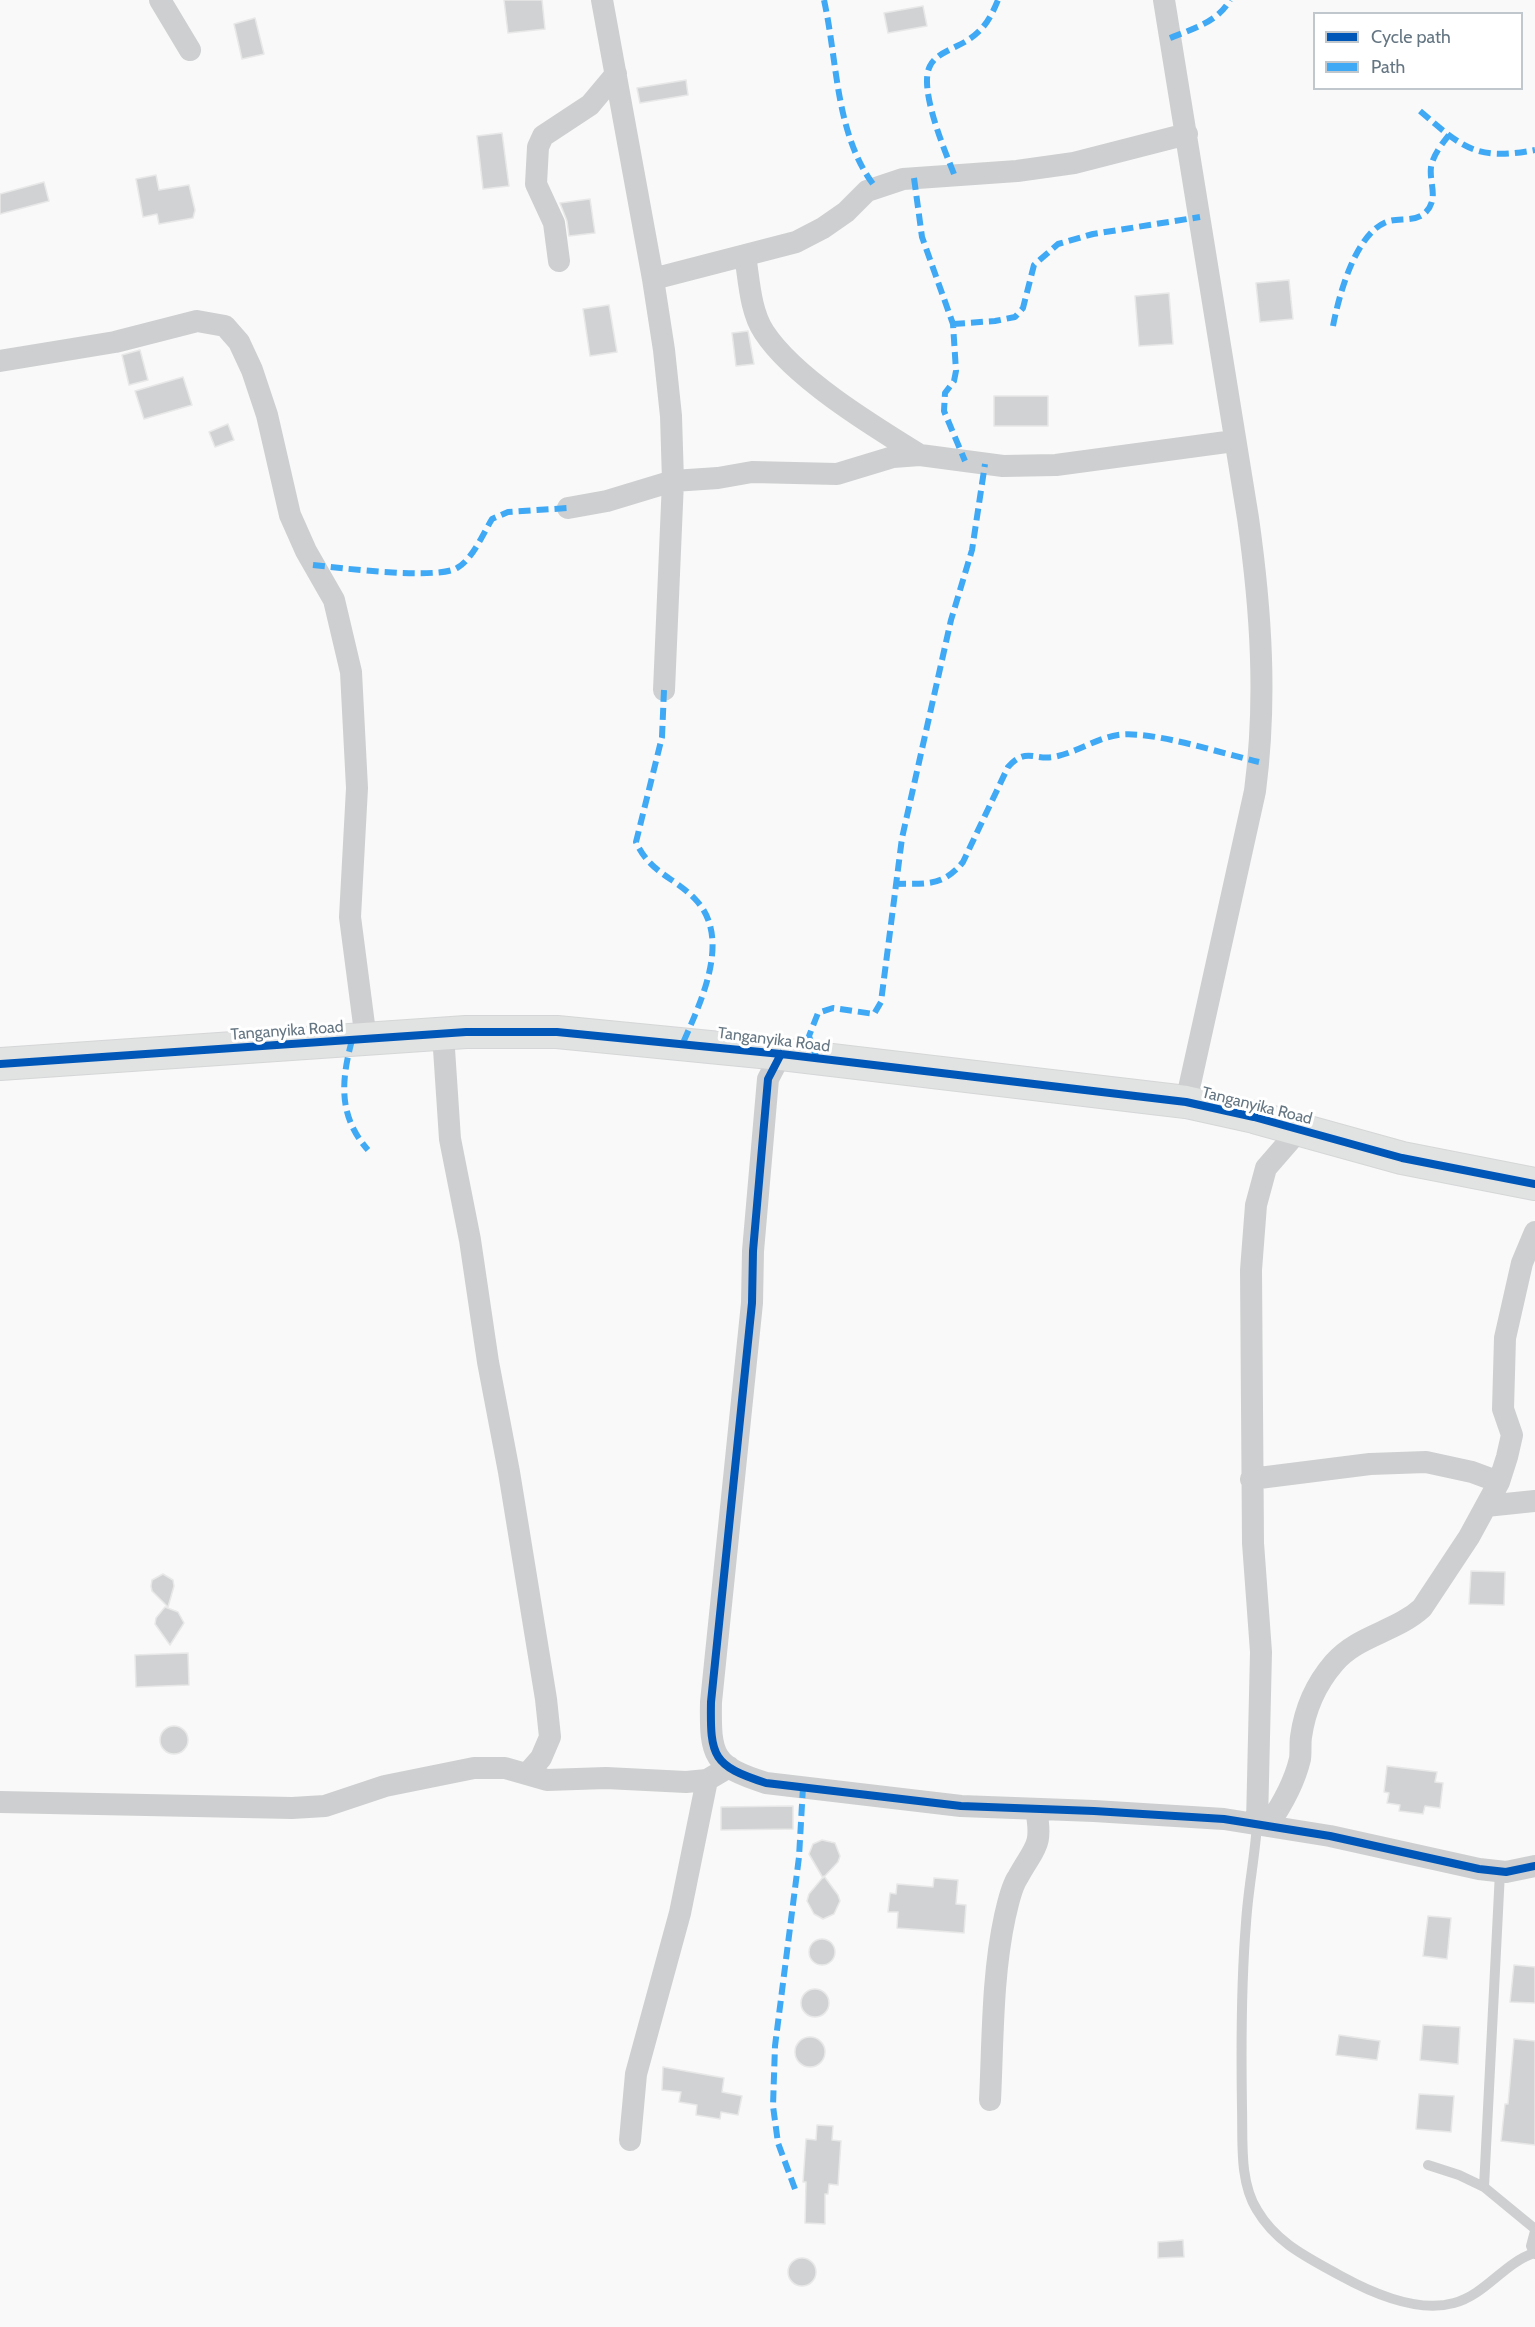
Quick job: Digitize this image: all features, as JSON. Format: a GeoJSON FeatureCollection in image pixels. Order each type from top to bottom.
{"type":"FeatureCollection","features":[{"type":"Feature","properties":{"kind":"street"},"geometry":{"type":"LineString","coordinates":[[160,0],[190,50]]}},
{"type":"Feature","properties":{"kind":"street"},"geometry":{"type":"LineString","coordinates":[[602,0],[653,279],[668,383],[673,481],[664,690]]}},
{"type":"Feature","properties":{"kind":"street"},"geometry":{"type":"LineString","coordinates":[[1164,0],[1260,603],[1263,687],[1260,752],[1249,819],[1186,1102]]}},
{"type":"Feature","properties":{"kind":"street"},"geometry":{"type":"LineString","coordinates":[[559,261],[554,223],[536,184],[538,147],[543,136],[590,105],[616,74]]}},
{"type":"Feature","properties":{"kind":"street"},"geometry":{"type":"LineString","coordinates":[[653,279],[796,242],[830,223],[867,191],[903,179],[1017,171],[1074,163],[1187,134]]}},
{"type":"Feature","properties":{"kind":"street"},"geometry":{"type":"LineString","coordinates":[[745,255],[752,300],[763,331],[790,361],[821,387],[920,455]]}},
{"type":"Feature","properties":{"kind":"street"},"geometry":{"type":"LineString","coordinates":[[0,361],[115,342],[197,321],[225,326],[239,342],[252,370],[267,415],[290,515],[306,551],[334,600],[351,672],[357,788],[350,917],[366,1040]]}},
{"type":"Feature","properties":{"kind":"street"},"geometry":{"type":"LineString","coordinates":[[568,508],[607,501],[673,481],[718,478],[752,472],[837,474],[893,457],[920,455],[1003,466],[1056,465],[1234,441]]}},
{"type":"Feature","properties":{"kind":"street","name":"Tanganyika Road"},"geometry":{"type":"LineString","coordinates":[[0,1064],[443,1034],[557,1032],[782,1054],[1186,1102],[1402,1158],[1535,1184]]}},
{"type":"Feature","properties":{"kind":"street"},"geometry":{"type":"LineString","coordinates":[[443,1034],[450,1139],[470,1240],[488,1362],[509,1472],[546,1699],[550,1737],[542,1758],[527,1774]]}},
{"type":"Feature","properties":{"kind":"street"},"geometry":{"type":"LineString","coordinates":[[782,1054],[768,1079],[753,1251],[751,1314],[711,1702],[710,1740],[717,1759],[739,1774],[766,1783],[961,1806],[1183,1816],[1262,1824],[1500,1872],[1535,1866]]}},
{"type":"Feature","properties":{"kind":"street"},"geometry":{"type":"LineString","coordinates":[[1262,1824],[1261,1652],[1251,1479],[1254,1379],[1251,1269],[1256,1205],[1266,1168],[1299,1130]]}},
{"type":"Feature","properties":{"kind":"street"},"geometry":{"type":"LineString","coordinates":[[1262,1824],[1282,1803],[1295,1776],[1307,1707],[1320,1682],[1346,1651],[1360,1641],[1412,1618],[1422,1608],[1499,1482],[1512,1435],[1503,1409],[1505,1338],[1522,1263],[1535,1232]]}},
{"type":"Feature","properties":{"kind":"street"},"geometry":{"type":"LineString","coordinates":[[1251,1479],[1370,1464],[1426,1462],[1499,1482]]}},
{"type":"Feature","properties":{"kind":"street"},"geometry":{"type":"LineString","coordinates":[[1486,1506],[1535,1501]]}},
{"type":"Feature","properties":{"kind":"street"},"geometry":{"type":"LineString","coordinates":[[0,1802],[292,1808],[325,1806],[385,1786],[474,1768],[505,1768],[547,1780],[707,1780],[729,1767]]}},
{"type":"Feature","properties":{"kind":"street"},"geometry":{"type":"LineString","coordinates":[[630,2140],[636,2074],[680,1913],[707,1780]]}},
{"type":"Feature","properties":{"kind":"street"},"geometry":{"type":"LineString","coordinates":[[990,2100],[996,1976],[1005,1916],[1017,1878],[1038,1844],[1040,1831],[1036,1809]]}},
{"type":"Feature","properties":{"kind":"lane"},"geometry":{"type":"LineString","coordinates":[[1262,1824],[1243,1966],[1243,2163],[1249,2192],[1257,2210],[1271,2230],[1296,2253],[1368,2290],[1418,2303],[1455,2303],[1484,2287],[1519,2259],[1534,2253],[1531,2246],[1535,2230],[1484,2187],[1459,2175],[1428,2165]]}},
{"type":"Feature","properties":{"kind":"lane"},"geometry":{"type":"LineString","coordinates":[[1484,2187],[1500,1872]]}},
{"type":"Feature","properties":{"kind":"building"},"geometry":{"type":"Polygon","coordinates":[[[504,0],[542,0],[545,29],[508,33],[504,0]]]}},
{"type":"Feature","properties":{"kind":"building"},"geometry":{"type":"Polygon","coordinates":[[[923,6],[927,26],[888,33],[884,13],[923,6]]]}},
{"type":"Feature","properties":{"kind":"building"},"geometry":{"type":"Polygon","coordinates":[[[255,18],[264,54],[242,59],[234,24],[255,18]]]}},
{"type":"Feature","properties":{"kind":"building"},"geometry":{"type":"Polygon","coordinates":[[[686,80],[688,95],[640,103],[637,88],[686,80]]]}},
{"type":"Feature","properties":{"kind":"building"},"geometry":{"type":"Polygon","coordinates":[[[502,133],[509,186],[483,189],[477,136],[502,133]]]}},
{"type":"Feature","properties":{"kind":"building"},"geometry":{"type":"Polygon","coordinates":[[[156,175],[159,190],[189,185],[195,210],[193,218],[159,224],[157,214],[143,217],[136,179],[156,175]]]}},
{"type":"Feature","properties":{"kind":"building"},"geometry":{"type":"Polygon","coordinates":[[[44,182],[49,201],[0,214],[0,194],[44,182]]]}},
{"type":"Feature","properties":{"kind":"building"},"geometry":{"type":"Polygon","coordinates":[[[590,199],[595,233],[569,236],[567,221],[560,203],[590,199]]]}},
{"type":"Feature","properties":{"kind":"building"},"geometry":{"type":"Polygon","coordinates":[[[1289,280],[1293,319],[1260,322],[1256,283],[1289,280]]]}},
{"type":"Feature","properties":{"kind":"building"},"geometry":{"type":"Polygon","coordinates":[[[1169,293],[1173,344],[1139,346],[1135,296],[1169,293]]]}},
{"type":"Feature","properties":{"kind":"building"},"geometry":{"type":"Polygon","coordinates":[[[609,305],[617,352],[590,356],[583,309],[609,305]]]}},
{"type":"Feature","properties":{"kind":"building"},"geometry":{"type":"Polygon","coordinates":[[[748,331],[754,364],[736,366],[732,333],[748,331]]]}},
{"type":"Feature","properties":{"kind":"building"},"geometry":{"type":"Polygon","coordinates":[[[140,350],[148,380],[129,385],[122,355],[140,350]]]}},
{"type":"Feature","properties":{"kind":"building"},"geometry":{"type":"Polygon","coordinates":[[[183,377],[192,405],[144,419],[135,391],[183,377]]]}},
{"type":"Feature","properties":{"kind":"building"},"geometry":{"type":"Polygon","coordinates":[[[994,396],[1048,396],[1048,426],[994,426],[994,396]]]}},
{"type":"Feature","properties":{"kind":"building"},"geometry":{"type":"Polygon","coordinates":[[[228,424],[234,440],[215,447],[209,432],[228,424]]]}},
{"type":"Feature","properties":{"kind":"building"},"geometry":{"type":"Polygon","coordinates":[[[1471,1571],[1505,1572],[1504,1605],[1469,1604],[1471,1571]]]}},
{"type":"Feature","properties":{"kind":"building"},"geometry":{"type":"Polygon","coordinates":[[[163,1574],[173,1580],[174,1586],[168,1607],[152,1591],[151,1586],[152,1580],[163,1574]]]}},
{"type":"Feature","properties":{"kind":"building"},"geometry":{"type":"Polygon","coordinates":[[[165,1607],[178,1612],[184,1623],[170,1645],[155,1624],[156,1618],[165,1607]]]}},
{"type":"Feature","properties":{"kind":"building"},"geometry":{"type":"Polygon","coordinates":[[[188,1653],[189,1685],[136,1687],[135,1655],[188,1653]]]}},
{"type":"Feature","properties":{"kind":"building"},"geometry":{"type":"Polygon","coordinates":[[[174,1726],[184,1730],[188,1740],[184,1750],[174,1754],[164,1750],[160,1740],[164,1730],[174,1726]]]}},
{"type":"Feature","properties":{"kind":"building"},"geometry":{"type":"Polygon","coordinates":[[[1387,1766],[1437,1772],[1435,1782],[1443,1783],[1440,1808],[1425,1806],[1423,1814],[1399,1811],[1400,1805],[1387,1803],[1389,1793],[1384,1792],[1387,1766]]]}},
{"type":"Feature","properties":{"kind":"building"},"geometry":{"type":"Polygon","coordinates":[[[793,1806],[793,1829],[721,1830],[721,1807],[793,1806]]]}},
{"type":"Feature","properties":{"kind":"building"},"geometry":{"type":"Polygon","coordinates":[[[822,1840],[835,1843],[840,1856],[838,1862],[823,1878],[809,1854],[813,1844],[822,1840]]]}},
{"type":"Feature","properties":{"kind":"building"},"geometry":{"type":"Polygon","coordinates":[[[824,1876],[840,1901],[834,1914],[823,1919],[814,1914],[807,1901],[809,1894],[824,1876]]]}},
{"type":"Feature","properties":{"kind":"building"},"geometry":{"type":"Polygon","coordinates":[[[934,1878],[958,1880],[956,1904],[966,1905],[964,1933],[897,1928],[898,1912],[888,1912],[890,1893],[896,1894],[897,1884],[933,1887],[934,1878]]]}},
{"type":"Feature","properties":{"kind":"building"},"geometry":{"type":"Polygon","coordinates":[[[1428,1916],[1451,1918],[1447,1959],[1423,1956],[1428,1916]]]}},
{"type":"Feature","properties":{"kind":"building"},"geometry":{"type":"Polygon","coordinates":[[[822,1939],[831,1943],[835,1952],[831,1961],[822,1965],[813,1961],[809,1952],[813,1943],[822,1939]]]}},
{"type":"Feature","properties":{"kind":"building"},"geometry":{"type":"Polygon","coordinates":[[[1514,1965],[1535,1967],[1535,2003],[1510,2002],[1514,1965]]]}},
{"type":"Feature","properties":{"kind":"building"},"geometry":{"type":"Polygon","coordinates":[[[815,1989],[825,1993],[829,2003],[825,2013],[815,2017],[805,2013],[801,2003],[805,1993],[815,1989]]]}},
{"type":"Feature","properties":{"kind":"building"},"geometry":{"type":"Polygon","coordinates":[[[1423,2025],[1460,2027],[1458,2064],[1420,2060],[1423,2025]]]}},
{"type":"Feature","properties":{"kind":"building"},"geometry":{"type":"Polygon","coordinates":[[[1339,2035],[1380,2041],[1377,2060],[1336,2055],[1339,2035]]]}},
{"type":"Feature","properties":{"kind":"building"},"geometry":{"type":"Polygon","coordinates":[[[810,2037],[820,2042],[825,2052],[820,2062],[810,2067],[800,2062],[795,2052],[800,2042],[810,2037]]]}},
{"type":"Feature","properties":{"kind":"building"},"geometry":{"type":"Polygon","coordinates":[[[1514,2039],[1535,2041],[1535,2145],[1501,2141],[1505,2104],[1508,2104],[1514,2039]]]}},
{"type":"Feature","properties":{"kind":"building"},"geometry":{"type":"Polygon","coordinates":[[[663,2067],[724,2078],[722,2092],[742,2096],[738,2115],[721,2112],[720,2119],[696,2115],[697,2105],[679,2102],[681,2092],[662,2090],[663,2067]]]}},
{"type":"Feature","properties":{"kind":"building"},"geometry":{"type":"Polygon","coordinates":[[[1419,2094],[1454,2096],[1451,2132],[1416,2129],[1419,2094]]]}},
{"type":"Feature","properties":{"kind":"building"},"geometry":{"type":"Polygon","coordinates":[[[817,2125],[833,2126],[832,2140],[841,2141],[838,2185],[829,2184],[828,2194],[825,2194],[825,2224],[805,2223],[806,2182],[803,2182],[806,2139],[816,2140],[817,2125]]]}},
{"type":"Feature","properties":{"kind":"building"},"geometry":{"type":"Polygon","coordinates":[[[1183,2240],[1184,2257],[1158,2258],[1158,2242],[1183,2240]]]}},
{"type":"Feature","properties":{"kind":"building"},"geometry":{"type":"Polygon","coordinates":[[[802,2258],[812,2262],[816,2272],[812,2282],[802,2286],[792,2282],[788,2272],[792,2262],[802,2258]]]}},
{"type":"Feature","properties":{"kind":"marked path"},"geometry":{"type":"LineString","coordinates":[[824,0],[845,122],[863,168],[876,188]]}},
{"type":"Feature","properties":{"kind":"marked path"},"geometry":{"type":"LineString","coordinates":[[954,174],[934,120],[927,89],[927,76],[933,61],[974,36],[983,27],[998,0]]}},
{"type":"Feature","properties":{"kind":"marked path"},"geometry":{"type":"LineString","coordinates":[[1170,38],[1212,19],[1225,8],[1230,0]]}},
{"type":"Feature","properties":{"kind":"marked path"},"geometry":{"type":"LineString","coordinates":[[1420,111],[1448,134],[1471,148],[1498,154],[1535,150]]}},
{"type":"Feature","properties":{"kind":"marked path"},"geometry":{"type":"LineString","coordinates":[[1333,326],[1344,283],[1365,239],[1386,222],[1417,218],[1430,207],[1433,196],[1432,163],[1449,135]]}},
{"type":"Feature","properties":{"kind":"marked path"},"geometry":{"type":"LineString","coordinates":[[914,178],[922,237],[953,324],[956,371],[954,381],[945,393],[944,411],[965,461]]}},
{"type":"Feature","properties":{"kind":"marked path"},"geometry":{"type":"LineString","coordinates":[[953,324],[1015,317],[1023,308],[1034,265],[1058,244],[1093,234],[1200,217]]}},
{"type":"Feature","properties":{"kind":"marked path"},"geometry":{"type":"LineString","coordinates":[[817,1059],[809,1036],[818,1013],[833,1008],[874,1014],[881,1002],[902,838],[951,620],[972,550],[985,464]]}},
{"type":"Feature","properties":{"kind":"marked path"},"geometry":{"type":"LineString","coordinates":[[313,565],[410,573],[446,571],[457,568],[468,559],[492,519],[508,512],[568,508]]}},
{"type":"Feature","properties":{"kind":"marked path"},"geometry":{"type":"LineString","coordinates":[[664,690],[662,737],[636,842],[655,868],[695,899],[706,915],[712,932],[710,971],[683,1043]]}},
{"type":"Feature","properties":{"kind":"marked path"},"geometry":{"type":"LineString","coordinates":[[894,884],[940,880],[963,862],[1008,767],[1020,757],[1058,756],[1110,737],[1132,734],[1168,739],[1259,762]]}},
{"type":"Feature","properties":{"kind":"marked path"},"geometry":{"type":"LineString","coordinates":[[352,1040],[344,1084],[345,1098],[351,1124],[368,1150]]}},
{"type":"Feature","properties":{"kind":"marked path"},"geometry":{"type":"LineString","coordinates":[[795,2189],[778,2143],[773,2106],[775,2046],[799,1857],[803,1787]]}},
{"type":"Feature","properties":{"kind":"cycle path"},"geometry":{"type":"LineString","coordinates":[[0,1064],[466,1032],[557,1032],[781,1054],[1186,1102],[1254,1117],[1402,1158],[1535,1184]]}},
{"type":"Feature","properties":{"kind":"cycle path"},"geometry":{"type":"LineString","coordinates":[[781,1054],[768,1079],[753,1251],[752,1303],[711,1702],[712,1735],[718,1757],[735,1771],[766,1783],[961,1806],[1224,1819],[1330,1836],[1479,1869],[1506,1872],[1535,1866]]}}]}
